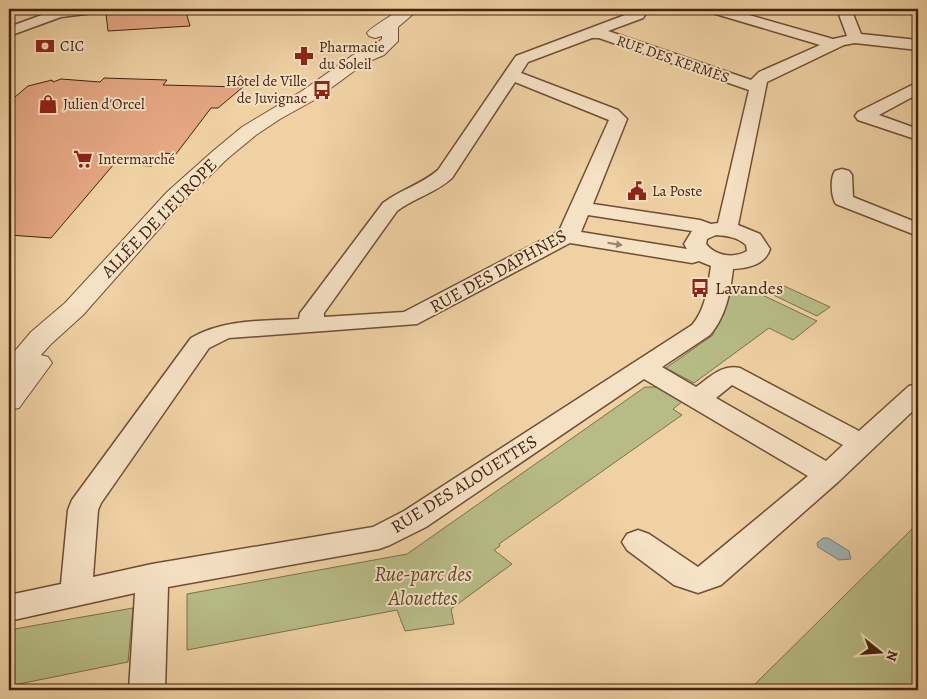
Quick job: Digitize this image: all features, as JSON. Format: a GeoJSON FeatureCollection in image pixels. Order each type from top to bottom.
{"type":"FeatureCollection","features":[{"type":"Feature","properties":{"kind":"street"},"geometry":{"type":"LineString","coordinates":[[9,32],[58,13],[94,9]]}},
{"type":"Feature","properties":{"kind":"street","name":"ALLÉE DE L'EUROPE"},"geometry":{"type":"LineString","coordinates":[[9,375],[41,338],[74,309],[175,197],[220,155],[273,115],[309,95],[369,41],[411,9]]}},
{"type":"Feature","properties":{"kind":"street"},"geometry":{"type":"LineString","coordinates":[[714,9],[833,44]]}},
{"type":"Feature","properties":{"kind":"street"},"geometry":{"type":"LineString","coordinates":[[844,9],[855,38]]}},
{"type":"Feature","properties":{"kind":"street"},"geometry":{"type":"LineString","coordinates":[[311,325],[312,314],[390,207],[401,199],[431,186],[446,174],[522,59],[639,11]]}},
{"type":"Feature","properties":{"kind":"street","name":"RUE DES KERMÈS"},"geometry":{"type":"LineString","coordinates":[[589,33],[601,34],[757,87]]}},
{"type":"Feature","properties":{"kind":"street"},"geometry":{"type":"LineString","coordinates":[[717,230],[759,80],[765,75],[833,44],[855,38],[918,45]]}},
{"type":"Feature","properties":{"kind":"street","name":"RUE DES DAPHNES"},"geometry":{"type":"LineString","coordinates":[[76,593],[83,510],[87,500],[200,343],[226,331],[409,319],[567,236],[571,232],[618,119],[612,114],[512,75]]}},
{"type":"Feature","properties":{"kind":"street"},"geometry":{"type":"LineString","coordinates":[[918,87],[864,116],[918,134]]}},
{"type":"Feature","properties":{"kind":"street"},"geometry":{"type":"LineString","coordinates":[[842,175],[843,200],[918,230]]}},
{"type":"Feature","properties":{"kind":"street"},"geometry":{"type":"LineString","coordinates":[[567,236],[692,256],[744,262],[757,255],[759,249],[754,239],[746,234],[581,208]]}},
{"type":"Feature","properties":{"kind":"street","name":"RUE DES ALOUETTES"},"geometry":{"type":"LineString","coordinates":[[9,608],[152,577],[379,537],[415,519],[706,325],[713,311],[712,258],[695,244],[695,239],[700,234],[717,230]]}},
{"type":"Feature","properties":{"kind":"street","name":"ALLÉE DE L'EUROPE"},"geometry":{"type":"LineString","coordinates":[[9,402],[56,340],[74,309]]}},
{"type":"Feature","properties":{"kind":"street"},"geometry":{"type":"LineString","coordinates":[[644,368],[828,475]]}},
{"type":"Feature","properties":{"kind":"street"},"geometry":{"type":"LineString","coordinates":[[697,399],[731,374],[862,444]]}},
{"type":"Feature","properties":{"kind":"street"},"geometry":{"type":"LineString","coordinates":[[638,542],[686,576],[698,580],[710,576],[828,475],[918,392]]}},
{"type":"Feature","properties":{"kind":"street"},"geometry":{"type":"LineString","coordinates":[[147,690],[152,577]]}},
{"type":"Feature","properties":{"kind":"green space"},"geometry":{"type":"Polygon","coordinates":[[[780,284],[830,307],[817,316],[767,292],[780,284]]]}},
{"type":"Feature","properties":{"kind":"green space"},"geometry":{"type":"Polygon","coordinates":[[[727,286],[754,291],[817,321],[793,340],[769,328],[694,383],[666,368],[713,335],[727,286]]]}},
{"type":"Feature","properties":{"kind":"green space","name":"Rue-parc des Alouettes"},"geometry":{"type":"Polygon","coordinates":[[[645,387],[660,387],[683,401],[673,409],[682,415],[499,544],[500,546],[494,550],[512,564],[451,609],[454,624],[405,631],[397,610],[187,650],[187,594],[407,554],[645,387]]]}},
{"type":"Feature","properties":{"kind":"green space"},"geometry":{"type":"Polygon","coordinates":[[[918,523],[918,690],[749,690],[918,523]]]}},
{"type":"Feature","properties":{"kind":"green space"},"geometry":{"type":"Polygon","coordinates":[[[133,608],[128,662],[9,686],[9,630],[133,608]]]}},
{"type":"Feature","properties":{"kind":"shaded area"},"geometry":{"type":"Polygon","coordinates":[[[823,538],[828,538],[849,551],[851,559],[839,560],[818,547],[817,543],[823,538]]]}},
{"type":"Feature","properties":{"kind":"building"},"geometry":{"type":"Polygon","coordinates":[[[156,9],[185,9],[190,26],[108,31],[106,14],[156,9]]]}},
{"type":"Feature","properties":{"kind":"building","name":"Intermarché"},"geometry":{"type":"Polygon","coordinates":[[[104,78],[167,80],[163,85],[243,87],[218,108],[211,108],[176,154],[162,153],[152,166],[114,164],[51,238],[9,235],[9,102],[28,86],[61,79],[100,82],[104,78]]]}},
{"type":"Feature","properties":{"kind":"place","name":"CIC"},"geometry":{"type":"Point","coordinates":[45,46]}},
{"type":"Feature","properties":{"kind":"place","name":"Pharmacie du Soleil"},"geometry":{"type":"Point","coordinates":[304,56]}},
{"type":"Feature","properties":{"kind":"place","name":"Hôtel de Ville de Juvignac"},"geometry":{"type":"Point","coordinates":[322,90]}},
{"type":"Feature","properties":{"kind":"place","name":"Julien d'Orcel"},"geometry":{"type":"Point","coordinates":[48,104]}},
{"type":"Feature","properties":{"kind":"place","name":"Intermarché"},"geometry":{"type":"Point","coordinates":[83,159]}},
{"type":"Feature","properties":{"kind":"place","name":"La Poste"},"geometry":{"type":"Point","coordinates":[637,191]}},
{"type":"Feature","properties":{"kind":"place","name":"Lavandes"},"geometry":{"type":"Point","coordinates":[700,288]}}]}
